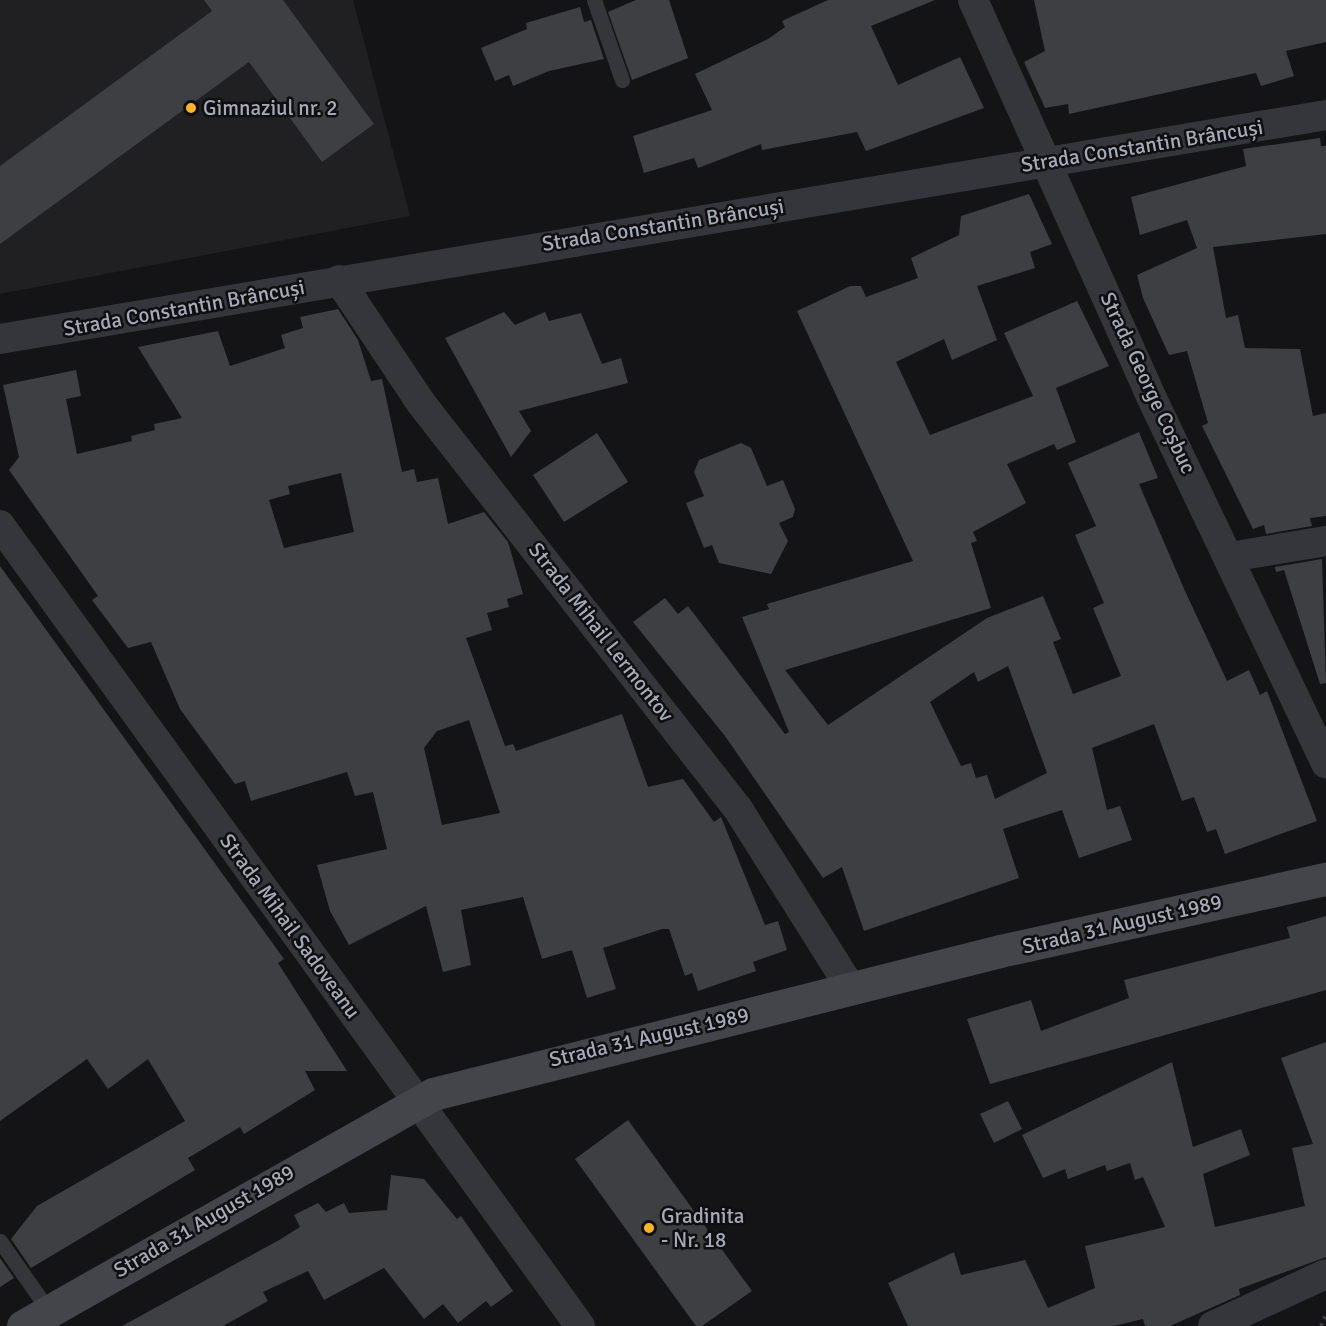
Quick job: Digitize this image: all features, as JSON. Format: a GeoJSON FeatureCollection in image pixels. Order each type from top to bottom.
{"type":"FeatureCollection","features":[{"type":"Feature","properties":{"kind":"main road","name":"Strada 31 August 1989"},"geometry":{"type":"LineString","coordinates":[[36,1319],[416,1101],[526,1066],[1326,879]]}},
{"type":"Feature","properties":{"kind":"street","name":"Strada George Coșbuc"},"geometry":{"type":"LineString","coordinates":[[974,0],[1050,161],[1147,388],[1230,557],[1326,764]]}},
{"type":"Feature","properties":{"kind":"street","name":"Strada Constantin Brâncuși"},"geometry":{"type":"LineString","coordinates":[[0,339],[339,280],[1326,116]]}},
{"type":"Feature","properties":{"kind":"street","name":"Strada Mihail Lermontov"},"geometry":{"type":"LineString","coordinates":[[339,280],[428,412],[738,808],[852,990]]}},
{"type":"Feature","properties":{"kind":"street","name":"Strada Mihail Sadoveanu"},"geometry":{"type":"LineString","coordinates":[[0,525],[580,1326]]}},
{"type":"Feature","properties":{"kind":"street"},"geometry":{"type":"LineString","coordinates":[[1230,557],[1326,541]]}},
{"type":"Feature","properties":{"kind":"street"},"geometry":{"type":"LineString","coordinates":[[1213,1326],[1326,1274]]}},
{"type":"Feature","properties":{"kind":"lane"},"geometry":{"type":"LineString","coordinates":[[594,0],[622,80]]}},
{"type":"Feature","properties":{"kind":"lane"},"geometry":{"type":"LineString","coordinates":[[0,1241],[36,1319]]}},
{"type":"Feature","properties":{"kind":"path"},"geometry":{"type":"LineString","coordinates":[[1321,1326],[1326,1314]]}},
{"type":"Feature","properties":{"kind":"shaded area","name":"Gimnaziul nr. 2"},"geometry":{"type":"Polygon","coordinates":[[[0,0],[353,0],[410,216],[0,294],[0,0]]]}},
{"type":"Feature","properties":{"kind":"building"},"geometry":{"type":"Polygon","coordinates":[[[204,0],[283,0],[374,124],[322,162],[249,62],[0,244],[0,166],[212,11],[204,0]]]}},
{"type":"Feature","properties":{"kind":"building"},"geometry":{"type":"Polygon","coordinates":[[[636,0],[669,0],[688,58],[632,80],[608,12],[636,0]]]}},
{"type":"Feature","properties":{"kind":"building"},"geometry":{"type":"Polygon","coordinates":[[[828,0],[935,0],[871,26],[898,85],[960,57],[984,108],[866,151],[857,132],[762,150],[761,144],[698,168],[694,158],[644,173],[633,136],[712,110],[695,74],[768,39],[785,27],[782,21],[828,0]]]}},
{"type":"Feature","properties":{"kind":"building"},"geometry":{"type":"Polygon","coordinates":[[[1034,0],[1326,0],[1326,42],[1286,51],[1294,76],[1261,86],[1256,73],[1069,114],[1068,104],[1045,108],[1024,62],[1045,51],[1034,0]]]}},
{"type":"Feature","properties":{"kind":"building"},"geometry":{"type":"Polygon","coordinates":[[[580,7],[584,22],[591,20],[604,59],[549,71],[513,86],[509,75],[495,81],[481,48],[527,29],[526,23],[580,7]]]}},
{"type":"Feature","properties":{"kind":"building"},"geometry":{"type":"Polygon","coordinates":[[[1320,138],[1321,146],[1326,146],[1326,234],[1213,247],[1226,318],[1238,315],[1245,348],[1300,349],[1313,416],[1326,413],[1326,516],[1310,518],[1312,526],[1266,534],[1264,525],[1253,529],[1202,426],[1208,423],[1187,351],[1169,355],[1143,298],[1137,275],[1197,248],[1187,220],[1140,235],[1131,197],[1246,166],[1243,149],[1320,138]]]}},
{"type":"Feature","properties":{"kind":"building"},"geometry":{"type":"Polygon","coordinates":[[[1029,194],[1052,244],[1030,252],[1035,268],[977,286],[997,340],[952,360],[944,339],[896,362],[930,435],[1033,396],[1004,333],[1077,301],[1109,366],[1056,388],[1076,442],[1057,450],[1054,444],[1007,464],[1026,503],[973,532],[977,541],[971,543],[991,608],[785,670],[828,725],[987,618],[1043,596],[1061,639],[1053,642],[1073,694],[1121,676],[1093,608],[1104,603],[1075,535],[1096,526],[1068,463],[1139,432],[1158,478],[1139,484],[1185,591],[1227,681],[1249,670],[1260,695],[1267,691],[1317,821],[1225,854],[1216,829],[1207,832],[1194,797],[1182,801],[1154,724],[1092,748],[1107,810],[1120,806],[1132,840],[1079,858],[1062,810],[1003,829],[1019,878],[864,931],[842,867],[823,878],[725,736],[633,622],[665,598],[678,614],[688,606],[785,734],[789,732],[742,617],[769,609],[767,604],[913,561],[797,311],[850,286],[861,286],[866,297],[918,278],[911,258],[959,235],[961,216],[1029,194]],[[1008,666],[978,682],[974,672],[930,702],[961,766],[971,763],[976,778],[987,775],[995,799],[1047,773],[1008,666]]]}},
{"type":"Feature","properties":{"kind":"building"},"geometry":{"type":"Polygon","coordinates":[[[338,309],[358,340],[371,381],[382,379],[402,472],[414,469],[417,482],[438,478],[448,524],[484,512],[508,542],[523,594],[507,599],[509,607],[487,613],[492,630],[466,638],[505,746],[513,744],[516,751],[622,714],[648,787],[683,779],[714,822],[721,817],[765,925],[778,921],[787,950],[753,962],[756,971],[698,991],[692,973],[685,976],[669,929],[662,929],[603,948],[616,989],[587,998],[572,950],[542,959],[523,897],[461,910],[471,965],[443,972],[426,906],[349,945],[330,911],[317,865],[387,849],[373,792],[355,796],[347,772],[251,801],[245,781],[235,784],[180,709],[151,642],[128,648],[92,600],[98,596],[9,470],[19,457],[3,385],[76,370],[81,396],[66,399],[77,454],[132,441],[131,436],[155,430],[154,424],[182,418],[138,347],[218,331],[230,366],[285,348],[281,335],[303,328],[300,317],[338,309]],[[341,473],[288,486],[290,494],[269,500],[284,548],[354,532],[341,473]],[[469,720],[437,731],[424,748],[442,825],[500,813],[469,720]]]}},
{"type":"Feature","properties":{"kind":"building"},"geometry":{"type":"Polygon","coordinates":[[[504,312],[515,325],[545,312],[549,321],[581,313],[602,364],[621,358],[628,383],[519,411],[531,431],[511,457],[445,338],[504,312]]]}},
{"type":"Feature","properties":{"kind":"building"},"geometry":{"type":"Polygon","coordinates":[[[597,433],[628,482],[564,522],[533,475],[597,433]]]}},
{"type":"Feature","properties":{"kind":"building"},"geometry":{"type":"Polygon","coordinates":[[[741,443],[751,448],[767,486],[783,480],[795,509],[793,517],[779,523],[788,541],[771,574],[719,563],[712,545],[704,548],[686,503],[704,496],[694,472],[699,460],[741,443]]]}},
{"type":"Feature","properties":{"kind":"building"},"geometry":{"type":"Polygon","coordinates":[[[1322,559],[1326,683],[1320,684],[1284,570],[1276,572],[1275,567],[1322,559]]]}},
{"type":"Feature","properties":{"kind":"building"},"geometry":{"type":"Polygon","coordinates":[[[0,566],[284,959],[278,963],[347,1071],[305,1071],[315,1090],[244,1134],[240,1127],[188,1158],[195,1170],[31,1268],[11,1239],[37,1206],[185,1121],[148,1059],[108,1089],[87,1059],[0,1121],[0,566]]]}},
{"type":"Feature","properties":{"kind":"building"},"geometry":{"type":"Polygon","coordinates":[[[1326,916],[1326,990],[990,1084],[967,1019],[1031,1000],[1041,1031],[1129,998],[1124,980],[1290,938],[1287,927],[1326,916]]]}},
{"type":"Feature","properties":{"kind":"building"},"geometry":{"type":"Polygon","coordinates":[[[1326,1042],[1326,1257],[1239,1289],[1240,1295],[1170,1326],[1145,1326],[1143,1319],[1114,1326],[908,1326],[888,1283],[954,1252],[961,1275],[1025,1260],[1048,1308],[1095,1288],[1085,1246],[1165,1227],[1143,1177],[1135,1180],[1130,1163],[1107,1171],[1105,1165],[1068,1179],[1065,1169],[1043,1178],[1022,1135],[1172,1062],[1193,1147],[1241,1129],[1250,1155],[1203,1174],[1215,1227],[1305,1206],[1292,1148],[1313,1144],[1281,1058],[1326,1042]]]}},
{"type":"Feature","properties":{"kind":"building"},"geometry":{"type":"Polygon","coordinates":[[[1008,1101],[1022,1129],[994,1143],[980,1114],[1008,1101]]]}},
{"type":"Feature","properties":{"kind":"building"},"geometry":{"type":"Polygon","coordinates":[[[628,1120],[752,1291],[702,1326],[696,1326],[575,1159],[628,1120]]]}},
{"type":"Feature","properties":{"kind":"building"},"geometry":{"type":"Polygon","coordinates":[[[391,1175],[424,1179],[457,1219],[461,1216],[513,1291],[491,1307],[486,1301],[458,1323],[443,1304],[424,1319],[384,1268],[324,1300],[308,1271],[263,1292],[268,1301],[223,1326],[122,1326],[281,1239],[300,1227],[294,1215],[318,1203],[326,1212],[344,1203],[349,1213],[387,1210],[391,1175]]]}},
{"type":"Feature","properties":{"kind":"building"},"geometry":{"type":"Polygon","coordinates":[[[0,1258],[14,1278],[0,1287],[0,1258]]]}},
{"type":"Feature","properties":{"kind":"place","name":"Gimnaziul nr. 2"},"geometry":{"type":"Point","coordinates":[191,108]}},
{"type":"Feature","properties":{"kind":"place","name":"Gradinita - Nr. 18"},"geometry":{"type":"Point","coordinates":[649,1228]}}]}
